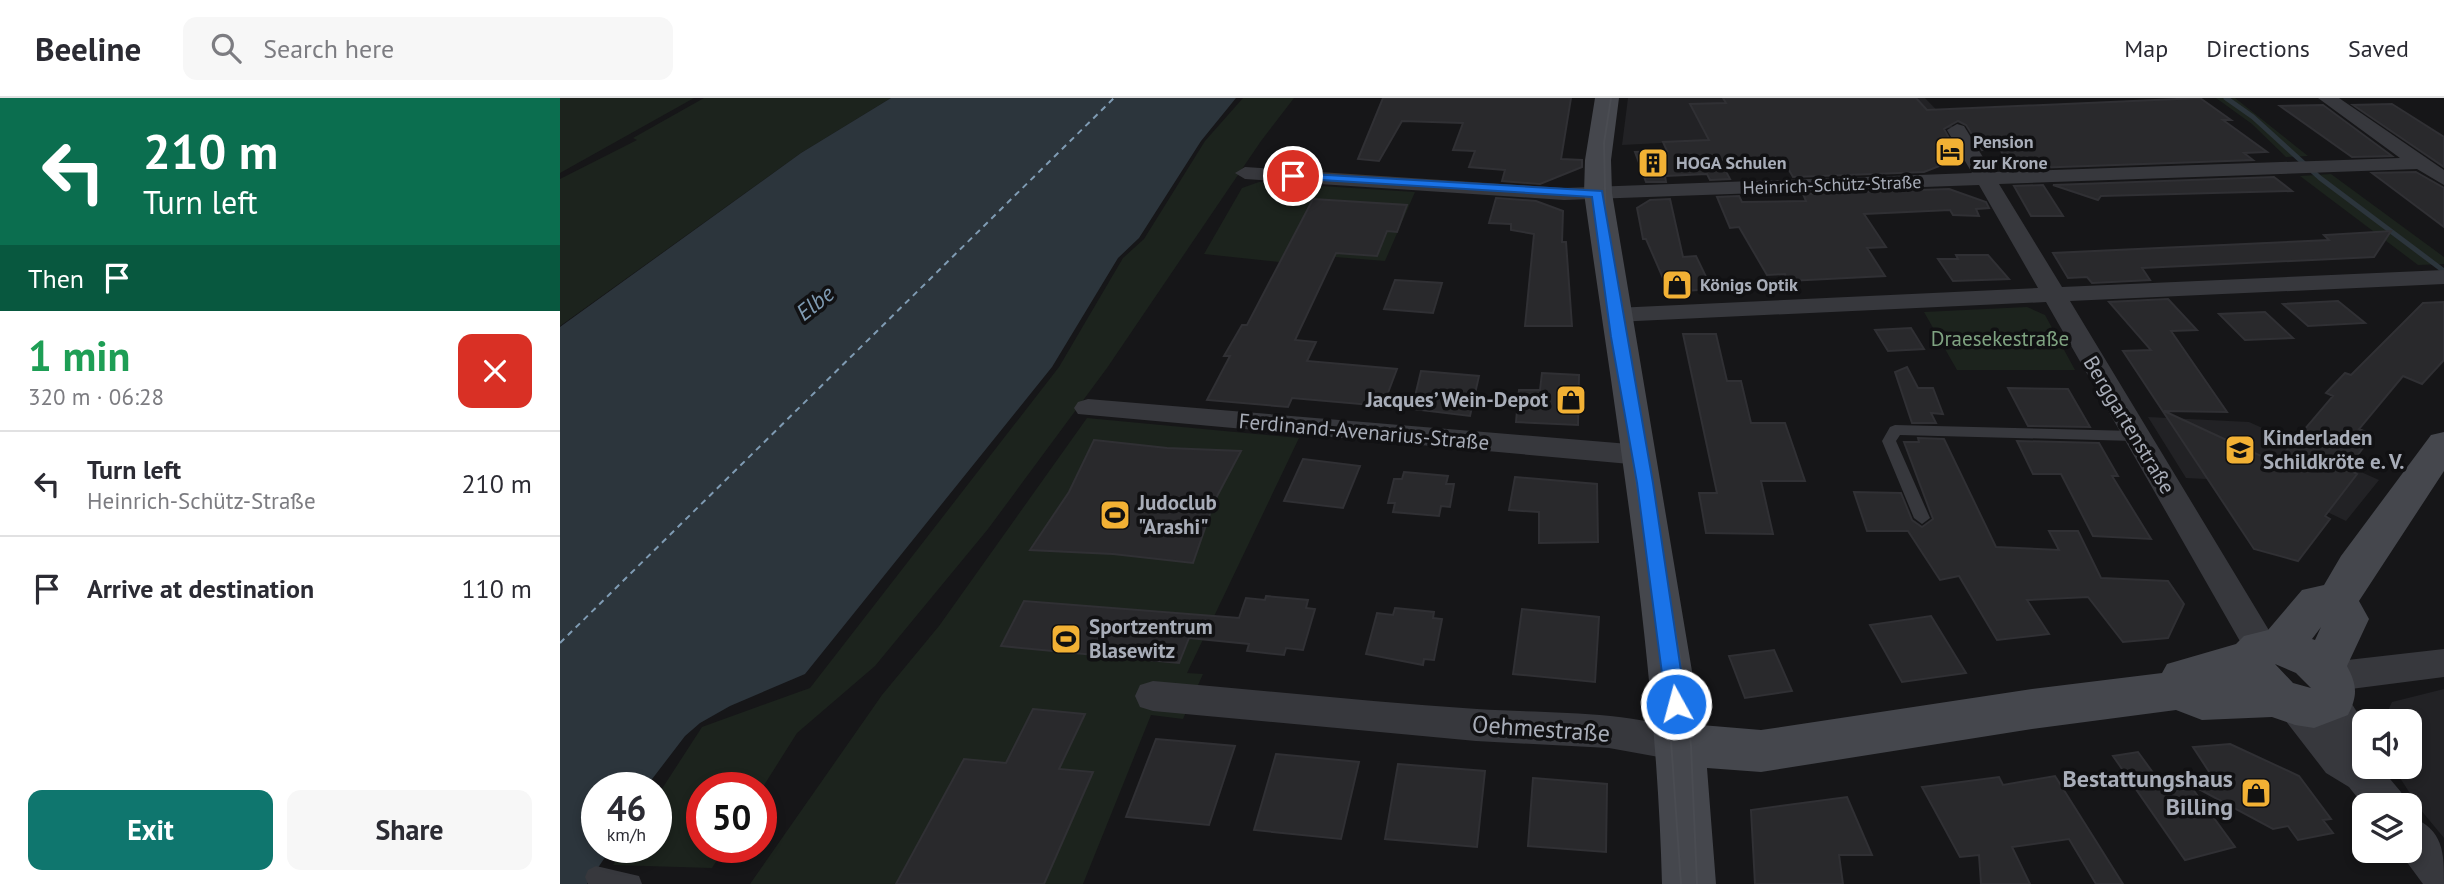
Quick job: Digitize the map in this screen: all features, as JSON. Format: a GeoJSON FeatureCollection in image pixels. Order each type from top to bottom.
{"type":"FeatureCollection","features":[{"type":"Feature","properties":{"kind":"main road"},"geometry":{"type":"LineString","coordinates":[[1607,98],[1598,160],[1598,193],[1615,315],[1641,455],[1681,745],[1689,884]]}},
{"type":"Feature","properties":{"kind":"main road"},"geometry":{"type":"LineString","coordinates":[[2337,601],[2356,567],[2444,444]]}},
{"type":"Feature","properties":{"kind":"main road"},"geometry":{"type":"LineString","coordinates":[[2337,601],[2347,619],[2311,689],[2256,679],[2263,651],[2317,602],[2337,601]]}},
{"type":"Feature","properties":{"kind":"main road","name":"Oehmestraße"},"geometry":{"type":"LineString","coordinates":[[2176,691],[2183,677],[2263,651]]}},
{"type":"Feature","properties":{"kind":"main road","name":"Oehmestraße"},"geometry":{"type":"LineString","coordinates":[[1681,745],[1761,751],[2032,709],[2176,691],[2202,700],[2311,689]]}},
{"type":"Feature","properties":{"kind":"street"},"geometry":{"type":"LineString","coordinates":[[2327,98],[2444,179]]}},
{"type":"Feature","properties":{"kind":"street","name":"Berggartenstraße"},"geometry":{"type":"LineString","coordinates":[[1957,130],[2050,294],[2263,651]]}},
{"type":"Feature","properties":{"kind":"street","name":"Heinrich-Schütz-Straße"},"geometry":{"type":"LineString","coordinates":[[1245,173],[1564,194],[2420,163]]}},
{"type":"Feature","properties":{"kind":"street"},"geometry":{"type":"LineString","coordinates":[[1615,315],[2440,277]]}},
{"type":"Feature","properties":{"kind":"street","name":"Ferdinand-Avenarius-Straße"},"geometry":{"type":"LineString","coordinates":[[1088,408],[1641,455]]}},
{"type":"Feature","properties":{"kind":"street"},"geometry":{"type":"LineString","coordinates":[[2352,764],[2339,761],[2311,689],[2444,663]]}},
{"type":"Feature","properties":{"kind":"street","name":"Oehmestraße"},"geometry":{"type":"LineString","coordinates":[[1153,696],[1476,725],[1609,732],[1681,745]]}},
{"type":"Feature","properties":{"kind":"street"},"geometry":{"type":"LineString","coordinates":[[2422,851],[2444,879]]}},
{"type":"Feature","properties":{"kind":"lane"},"geometry":{"type":"LineString","coordinates":[[1922,518],[1889,441],[1895,430],[2135,436]]}},
{"type":"Feature","properties":{"kind":"lane"},"geometry":{"type":"LineString","coordinates":[[596,877],[631,884]]}},
{"type":"Feature","properties":{"kind":"shaded area"},"geometry":{"type":"Polygon","coordinates":[[[1628,98],[1925,98],[1954,128],[1622,145],[1628,98]]]}},
{"type":"Feature","properties":{"kind":"shaded area","name":"Kinderladen Schildkröte e. V."},"geometry":{"type":"Polygon","coordinates":[[[2148,417],[2249,422],[2379,480],[2346,521],[2265,482],[2186,478],[2148,417]]]}},
{"type":"Feature","properties":{"kind":"shaded area"},"geometry":{"type":"Polygon","coordinates":[[[2444,689],[2444,838],[2422,811],[2422,793],[2410,793],[2401,779],[2422,779],[2422,709],[2389,709],[2392,702],[2444,689]]]}},
{"type":"Feature","properties":{"kind":"green space"},"geometry":{"type":"Polygon","coordinates":[[[560,98],[694,98],[560,173],[560,98]]]}},
{"type":"Feature","properties":{"kind":"green space"},"geometry":{"type":"Polygon","coordinates":[[[704,98],[891,98],[801,153],[560,326],[560,179],[637,140],[633,138],[704,98]]]}},
{"type":"Feature","properties":{"kind":"green space"},"geometry":{"type":"Polygon","coordinates":[[[1243,98],[1294,98],[1261,141],[1107,368],[988,529],[875,666],[797,733],[772,772],[686,772],[686,863],[715,863],[712,868],[613,865],[672,863],[672,773],[702,727],[810,688],[1059,367],[1123,258],[1144,239],[1205,141],[1243,98]]]}},
{"type":"Feature","properties":{"kind":"green space"},"geometry":{"type":"Polygon","coordinates":[[[2216,98],[2235,98],[2308,156],[2286,157],[2252,124],[2216,98]]]}},
{"type":"Feature","properties":{"kind":"green space"},"geometry":{"type":"Polygon","coordinates":[[[2331,174],[2444,257],[2444,264],[2418,265],[2300,176],[2331,174]]]}},
{"type":"Feature","properties":{"kind":"green space"},"geometry":{"type":"Polygon","coordinates":[[[1259,182],[1415,192],[1385,261],[1285,253],[1279,262],[1204,254],[1242,188],[1259,182]]]}},
{"type":"Feature","properties":{"kind":"green space","name":"Draesekestraße"},"geometry":{"type":"Polygon","coordinates":[[[2027,307],[2045,315],[2075,370],[1957,370],[1924,312],[2027,307]]]}},
{"type":"Feature","properties":{"kind":"green space","name":"Sportzentrum Blasewitz"},"geometry":{"type":"Polygon","coordinates":[[[1087,418],[1299,438],[1187,673],[1203,674],[1183,719],[1151,715],[1083,884],[750,884],[765,863],[777,863],[777,845],[882,695],[939,626],[1087,418]]]}},
{"type":"Feature","properties":{"kind":"water","name":"Elbe"},"geometry":{"type":"Polygon","coordinates":[[[891,98],[1236,98],[1201,141],[1139,238],[1118,258],[1052,367],[805,674],[730,706],[700,723],[685,736],[657,772],[581,772],[581,863],[601,863],[587,884],[560,884],[560,327],[801,153],[891,98]]]}},
{"type":"Feature","properties":{"kind":"building"},"geometry":{"type":"Polygon","coordinates":[[[1383,98],[1571,98],[1561,159],[1582,160],[1582,167],[1540,184],[1502,181],[1505,170],[1469,167],[1475,151],[1453,150],[1463,123],[1402,121],[1379,161],[1358,159],[1383,98]]]}},
{"type":"Feature","properties":{"kind":"building"},"geometry":{"type":"Polygon","coordinates":[[[1723,98],[1916,98],[1927,110],[2200,98],[2231,120],[2223,120],[2267,152],[2244,153],[2253,160],[2031,168],[2007,160],[1996,144],[1982,150],[1966,125],[1958,121],[1944,129],[1960,158],[1924,172],[1793,177],[1782,158],[1720,160],[1730,179],[1710,180],[1707,174],[1665,176],[1666,182],[1646,182],[1635,152],[1667,151],[1663,142],[1709,140],[1690,104],[1726,103],[1723,98]]]}},
{"type":"Feature","properties":{"kind":"building"},"geometry":{"type":"Polygon","coordinates":[[[2392,104],[2444,137],[2444,167],[2353,105],[2392,104]]]}},
{"type":"Feature","properties":{"kind":"building"},"geometry":{"type":"Polygon","coordinates":[[[2323,105],[2392,156],[2352,157],[2280,106],[2323,105]]]}},
{"type":"Feature","properties":{"kind":"building"},"geometry":{"type":"Polygon","coordinates":[[[2416,172],[2444,188],[2444,227],[2372,173],[2416,172]]]}},
{"type":"Feature","properties":{"kind":"building"},"geometry":{"type":"Polygon","coordinates":[[[2274,177],[2292,191],[2101,196],[2098,200],[2053,185],[2274,177]]]}},
{"type":"Feature","properties":{"kind":"building"},"geometry":{"type":"Polygon","coordinates":[[[2043,185],[2063,216],[2031,216],[2014,186],[2043,185]]]}},
{"type":"Feature","properties":{"kind":"building"},"geometry":{"type":"Polygon","coordinates":[[[1949,189],[1986,202],[1989,208],[1976,209],[1979,216],[1953,215],[1950,210],[1864,214],[1886,247],[1867,248],[1885,276],[1788,281],[1785,274],[1767,275],[1739,227],[1730,228],[1717,197],[1739,196],[1742,202],[1806,201],[1803,194],[1949,189]]]}},
{"type":"Feature","properties":{"kind":"building"},"geometry":{"type":"Polygon","coordinates":[[[1496,198],[1536,201],[1563,211],[1562,242],[1566,242],[1572,326],[1525,326],[1534,234],[1511,230],[1511,224],[1489,223],[1496,198]]]}},
{"type":"Feature","properties":{"kind":"building"},"geometry":{"type":"Polygon","coordinates":[[[1313,199],[1407,205],[1397,232],[1387,231],[1377,256],[1336,253],[1295,340],[1316,342],[1307,361],[1397,369],[1383,406],[1292,398],[1288,407],[1207,400],[1230,356],[1224,356],[1242,325],[1247,325],[1313,199]]]}},
{"type":"Feature","properties":{"kind":"building"},"geometry":{"type":"Polygon","coordinates":[[[1670,199],[1683,257],[1696,256],[1712,289],[1669,292],[1646,239],[1643,239],[1637,208],[1650,200],[1670,199]]]}},
{"type":"Feature","properties":{"kind":"building"},"geometry":{"type":"Polygon","coordinates":[[[2391,231],[2374,257],[2142,268],[2150,280],[2092,283],[2087,277],[2068,278],[2053,253],[2329,240],[2324,235],[2391,231]]]}},
{"type":"Feature","properties":{"kind":"building"},"geometry":{"type":"Polygon","coordinates":[[[1956,255],[1988,255],[2009,279],[1953,281],[1938,259],[1958,259],[1956,255]]]}},
{"type":"Feature","properties":{"kind":"building"},"geometry":{"type":"Polygon","coordinates":[[[1395,280],[1442,283],[1433,313],[1384,309],[1395,280]]]}},
{"type":"Feature","properties":{"kind":"building"},"geometry":{"type":"Polygon","coordinates":[[[2168,299],[2197,330],[2171,331],[2227,412],[2164,411],[2276,463],[2333,396],[2326,393],[2345,373],[2351,375],[2423,303],[2444,302],[2444,360],[2422,384],[2403,376],[2359,429],[2373,435],[2347,469],[2357,474],[2325,516],[2330,519],[2298,561],[2254,549],[2123,351],[2151,350],[2109,302],[2168,299]]]}},
{"type":"Feature","properties":{"kind":"building"},"geometry":{"type":"Polygon","coordinates":[[[2338,301],[2365,323],[2308,326],[2283,304],[2338,301]]]}},
{"type":"Feature","properties":{"kind":"building"},"geometry":{"type":"Polygon","coordinates":[[[2265,312],[2293,338],[2245,340],[2219,314],[2265,312]]]}},
{"type":"Feature","properties":{"kind":"building"},"geometry":{"type":"Polygon","coordinates":[[[1911,328],[1924,349],[1888,351],[1875,330],[1911,328]]]}},
{"type":"Feature","properties":{"kind":"building"},"geometry":{"type":"Polygon","coordinates":[[[1683,334],[1716,334],[1727,381],[1741,381],[1751,423],[1785,423],[1805,481],[1761,481],[1773,534],[1706,533],[1699,493],[1717,493],[1683,334]]]}},
{"type":"Feature","properties":{"kind":"building"},"geometry":{"type":"Polygon","coordinates":[[[1907,367],[1918,388],[1933,388],[1943,414],[1931,413],[1936,423],[1912,423],[1895,372],[1907,367]]]}},
{"type":"Feature","properties":{"kind":"building"},"geometry":{"type":"Polygon","coordinates":[[[1421,371],[1479,376],[1470,416],[1412,409],[1421,371]]]}},
{"type":"Feature","properties":{"kind":"building"},"geometry":{"type":"Polygon","coordinates":[[[1542,373],[1579,375],[1578,425],[1516,422],[1519,390],[1540,390],[1542,373]]]}},
{"type":"Feature","properties":{"kind":"building"},"geometry":{"type":"Polygon","coordinates":[[[2008,388],[2068,389],[2090,427],[2028,426],[2008,388]]]}},
{"type":"Feature","properties":{"kind":"building"},"geometry":{"type":"Polygon","coordinates":[[[1918,438],[1944,439],[1996,547],[2059,550],[2049,531],[2078,531],[2101,578],[2168,581],[2184,604],[2168,638],[2123,642],[2088,597],[2027,600],[2049,634],[1997,640],[1959,576],[1940,580],[1908,531],[1867,531],[1854,492],[1901,493],[1912,520],[1922,527],[1933,519],[1904,442],[1919,442],[1918,438]]]}},
{"type":"Feature","properties":{"kind":"building","name":"Sportzentrum Blasewitz"},"geometry":{"type":"Polygon","coordinates":[[[1094,440],[1167,448],[1241,451],[1214,502],[1193,563],[1113,554],[1030,550],[1069,492],[1094,440]]]}},
{"type":"Feature","properties":{"kind":"building"},"geometry":{"type":"Polygon","coordinates":[[[2017,441],[2099,443],[2118,476],[2112,476],[2151,539],[2093,536],[2061,474],[2033,474],[2017,441]]]}},
{"type":"Feature","properties":{"kind":"building"},"geometry":{"type":"Polygon","coordinates":[[[1303,459],[1360,466],[1343,508],[1284,501],[1303,459]]]}},
{"type":"Feature","properties":{"kind":"building"},"geometry":{"type":"Polygon","coordinates":[[[1404,472],[1448,476],[1446,484],[1454,484],[1450,507],[1441,506],[1439,516],[1393,512],[1395,503],[1388,503],[1394,479],[1402,479],[1404,472]]]}},
{"type":"Feature","properties":{"kind":"building"},"geometry":{"type":"Polygon","coordinates":[[[1515,477],[1597,484],[1598,542],[1539,543],[1539,512],[1509,510],[1515,477]]]}},
{"type":"Feature","properties":{"kind":"building"},"geometry":{"type":"Polygon","coordinates":[[[1266,596],[1308,600],[1306,608],[1315,609],[1303,650],[1286,648],[1284,655],[1247,651],[1249,644],[1189,638],[1179,663],[1001,646],[1024,601],[1239,618],[1246,598],[1265,600],[1266,596]]]}},
{"type":"Feature","properties":{"kind":"building"},"geometry":{"type":"Polygon","coordinates":[[[1395,608],[1434,612],[1433,618],[1442,619],[1434,660],[1424,659],[1423,665],[1366,654],[1377,613],[1393,615],[1395,608]]]}},
{"type":"Feature","properties":{"kind":"building"},"geometry":{"type":"Polygon","coordinates":[[[1522,609],[1599,617],[1595,682],[1513,674],[1522,609]]]}},
{"type":"Feature","properties":{"kind":"building"},"geometry":{"type":"Polygon","coordinates":[[[1931,616],[1966,673],[1902,682],[1870,625],[1931,616]]]}},
{"type":"Feature","properties":{"kind":"building"},"geometry":{"type":"Polygon","coordinates":[[[1774,650],[1792,691],[1745,698],[1729,656],[1774,650]]]}},
{"type":"Feature","properties":{"kind":"building"},"geometry":{"type":"Polygon","coordinates":[[[1033,709],[1085,714],[1059,769],[1093,772],[1044,884],[896,884],[964,759],[1006,763],[1033,709]]]}},
{"type":"Feature","properties":{"kind":"building"},"geometry":{"type":"Polygon","coordinates":[[[1156,739],[1235,746],[1209,825],[1126,817],[1156,739]]]}},
{"type":"Feature","properties":{"kind":"building"},"geometry":{"type":"Polygon","coordinates":[[[2230,744],[2299,776],[2331,819],[2323,820],[2333,833],[2298,840],[2288,826],[2273,829],[2195,787],[2217,784],[2193,747],[2230,744]]]}},
{"type":"Feature","properties":{"kind":"building"},"geometry":{"type":"Polygon","coordinates":[[[2138,752],[2167,792],[2192,788],[2235,847],[2185,860],[2113,756],[2138,752]]]}},
{"type":"Feature","properties":{"kind":"building"},"geometry":{"type":"Polygon","coordinates":[[[1276,754],[1359,762],[1341,839],[1254,830],[1276,754]]]}},
{"type":"Feature","properties":{"kind":"building"},"geometry":{"type":"Polygon","coordinates":[[[1398,764],[1485,771],[1477,847],[1385,839],[1398,764]]]}},
{"type":"Feature","properties":{"kind":"building"},"geometry":{"type":"Polygon","coordinates":[[[2055,776],[2123,884],[2096,884],[2069,839],[2012,847],[2030,884],[1981,884],[1979,855],[1960,857],[1922,787],[1999,777],[2003,785],[2055,776]]]}},
{"type":"Feature","properties":{"kind":"building"},"geometry":{"type":"Polygon","coordinates":[[[1533,778],[1607,784],[1606,852],[1528,846],[1533,778]]]}},
{"type":"Feature","properties":{"kind":"building"},"geometry":{"type":"Polygon","coordinates":[[[1847,797],[1872,855],[1839,855],[1843,884],[1755,884],[1751,810],[1847,797]]]}},
{"type":"Feature","properties":{"kind":"waterway"},"geometry":{"type":"LineString","coordinates":[[2226,98],[2253,117],[2320,178],[2444,271]]}},
{"type":"Feature","properties":{"kind":"ferry route"},"geometry":{"type":"LineString","coordinates":[[560,643],[1114,98]]}},
{"type":"Feature","properties":{"kind":"tram line"},"geometry":{"type":"LineString","coordinates":[[1611,98],[1604,143],[1606,234],[1683,674],[1691,746],[1697,884]]}},
{"type":"Feature","properties":{"kind":"tram line"},"geometry":{"type":"LineString","coordinates":[[1618,365],[1667,683],[1681,884]]}},
{"type":"Feature","properties":{"kind":"place","name":"Pension zur Krone"},"geometry":{"type":"Point","coordinates":[1950,152]}},
{"type":"Feature","properties":{"kind":"place","name":"HOGA Schulen"},"geometry":{"type":"Point","coordinates":[1653,163]}},
{"type":"Feature","properties":{"kind":"place","name":"Königs Optik"},"geometry":{"type":"Point","coordinates":[1677,285]}},
{"type":"Feature","properties":{"kind":"place","name":"Jacques’ Wein-Depot"},"geometry":{"type":"Point","coordinates":[1571,400]}},
{"type":"Feature","properties":{"kind":"place","name":"Kinderladen Schildkröte e. V."},"geometry":{"type":"Point","coordinates":[2240,450]}},
{"type":"Feature","properties":{"kind":"place","name":"Judoclub \"Arashi\""},"geometry":{"type":"Point","coordinates":[1115,515]}},
{"type":"Feature","properties":{"kind":"place","name":"Sportzentrum Blasewitz"},"geometry":{"type":"Point","coordinates":[1066,639]}},
{"type":"Feature","properties":{"kind":"place","name":"Bestattungshaus Billing"},"geometry":{"type":"Point","coordinates":[2256,793]}},
{"type":"Feature","properties":{"kind":"route"},"geometry":{"type":"LineString","coordinates":[[1293,176],[1564,194],[1598,193],[1618,337],[1641,455],[1676,704]]}}]}
